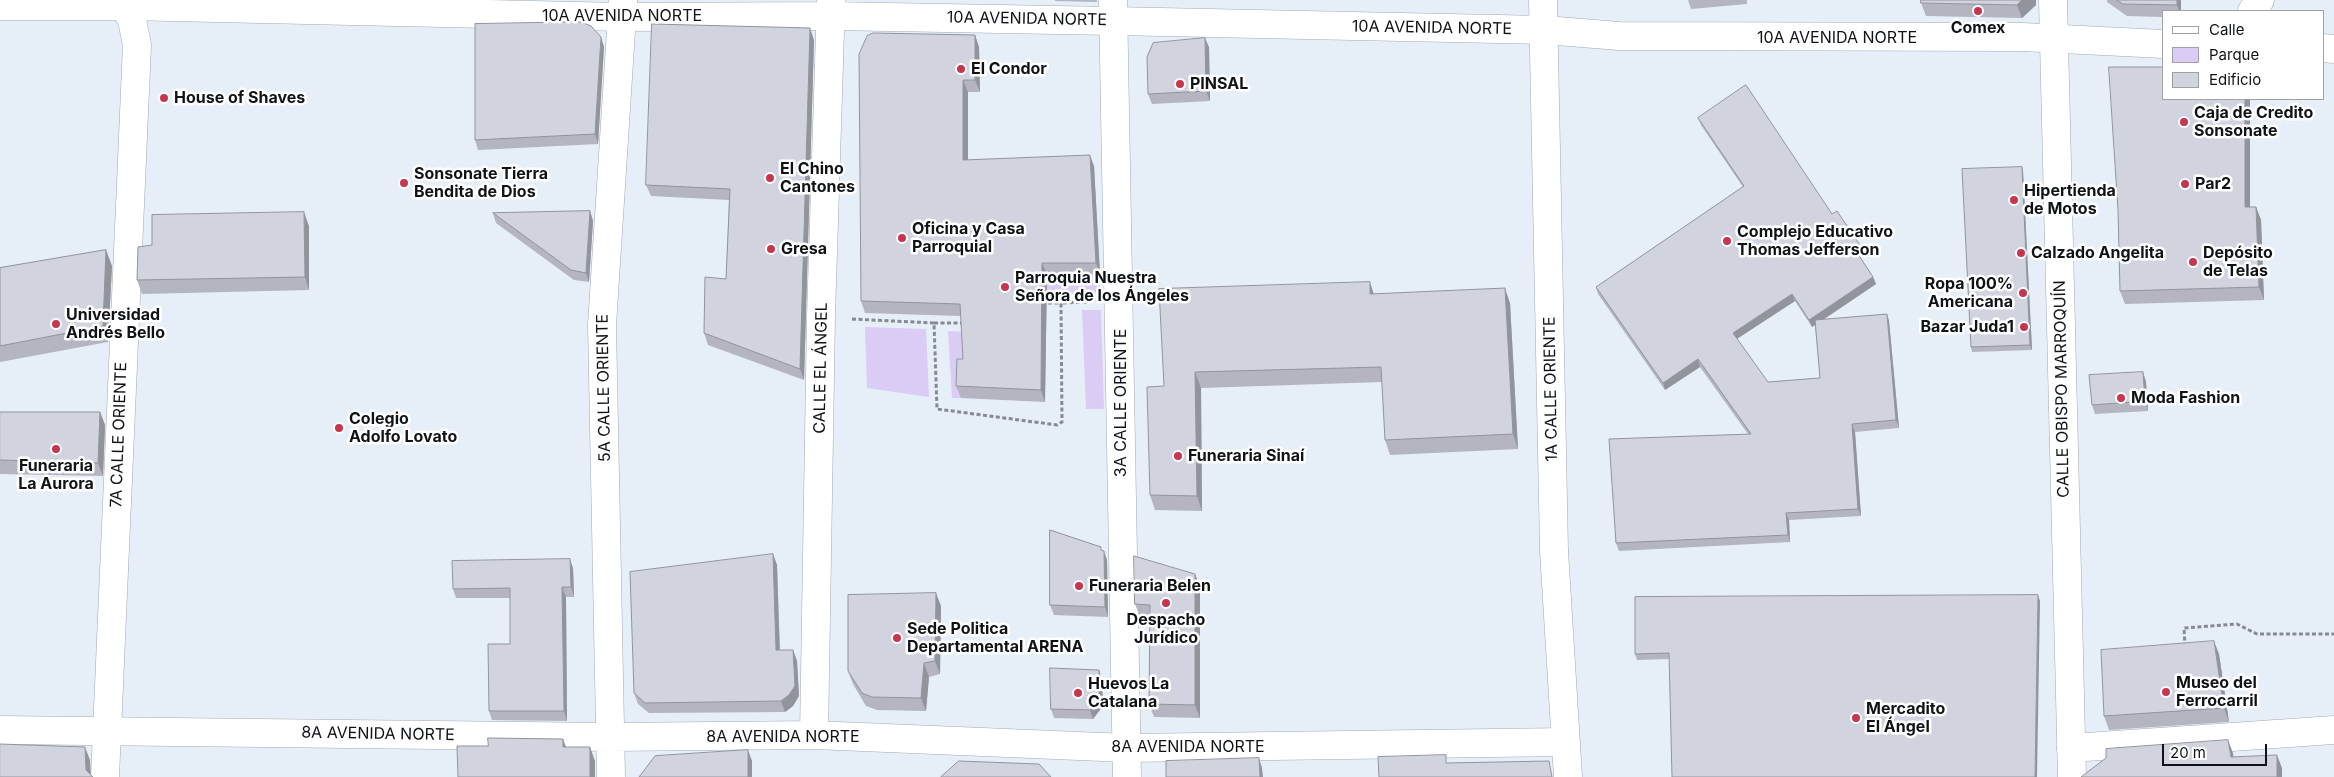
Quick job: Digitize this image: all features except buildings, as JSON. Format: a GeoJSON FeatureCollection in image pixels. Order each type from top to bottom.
{"type":"FeatureCollection","features":[{"type":"Feature","properties":{"kind":"street","name":"1A CALLE ORIENTE"},"geometry":{"type":"LineString","coordinates":[[1543,0],[1554,551],[1568,777]]}},
{"type":"Feature","properties":{"kind":"street","name":"CALLE OBISPO MARROQUÍN"},"geometry":{"type":"LineString","coordinates":[[2054,0],[2072,777]]}},
{"type":"Feature","properties":{"kind":"street","name":"10A AVENIDA NORTE"},"geometry":{"type":"LineString","coordinates":[[0,6],[122,3],[1113,10],[1545,30],[1619,36],[2054,39],[2162,44]]}},
{"type":"Feature","properties":{"kind":"street","name":"7A CALLE ORIENTE"},"geometry":{"type":"LineString","coordinates":[[105,777],[137,45],[132,20],[122,3]]}},
{"type":"Feature","properties":{"kind":"street","name":"5A CALLE ORIENTE"},"geometry":{"type":"LineString","coordinates":[[611,777],[602,325],[623,8]]}},
{"type":"Feature","properties":{"kind":"street","name":"CALLE EL ÁNGEL"},"geometry":{"type":"LineString","coordinates":[[814,735],[821,316],[831,8]]}},
{"type":"Feature","properties":{"kind":"street","name":"3A CALLE ORIENTE"},"geometry":{"type":"LineString","coordinates":[[1113,10],[1127,777]]}},
{"type":"Feature","properties":{"kind":"street","name":"8A AVENIDA NORTE"},"geometry":{"type":"LineString","coordinates":[[0,730],[610,737],[814,735],[1127,748],[1566,742]]}},
{"type":"Feature","properties":{"kind":"street"},"geometry":{"type":"LineString","coordinates":[[2071,748],[2334,730]]}},
{"type":"Feature","properties":{"kind":"path"},"geometry":{"type":"LineString","coordinates":[[1048,303],[1091,302]]}},
{"type":"Feature","properties":{"kind":"path"},"geometry":{"type":"LineString","coordinates":[[934,323],[937,409],[1057,424],[1062,422],[1061,303]]}},
{"type":"Feature","properties":{"kind":"path"},"geometry":{"type":"LineString","coordinates":[[866,320],[964,323]]}},
{"type":"Feature","properties":{"kind":"path"},"geometry":{"type":"LineString","coordinates":[[2185,657],[2184,628],[2237,624],[2256,634],[2334,634]]}},
{"type":"Feature","properties":{"kind":"green space"},"geometry":{"type":"Polygon","coordinates":[[[1100,274],[1100,293],[1047,294],[1047,275],[1100,274]]]}},
{"type":"Feature","properties":{"kind":"green space"},"geometry":{"type":"Polygon","coordinates":[[[1082,310],[1101,310],[1104,409],[1086,409],[1082,310]]]}},
{"type":"Feature","properties":{"kind":"green space"},"geometry":{"type":"Polygon","coordinates":[[[865,327],[926,329],[929,397],[867,388],[865,327]]]}},
{"type":"Feature","properties":{"kind":"green space"},"geometry":{"type":"Polygon","coordinates":[[[948,331],[965,332],[967,371],[961,371],[961,398],[952,398],[948,331]]]}},
{"type":"Feature","properties":{"kind":"place","name":"Comex"},"geometry":{"type":"Point","coordinates":[1978,11]}},
{"type":"Feature","properties":{"kind":"place","name":"El Condor"},"geometry":{"type":"Point","coordinates":[961,69]}},
{"type":"Feature","properties":{"kind":"place","name":"PINSAL"},"geometry":{"type":"Point","coordinates":[1180,84]}},
{"type":"Feature","properties":{"kind":"place","name":"House of Shaves"},"geometry":{"type":"Point","coordinates":[164,98]}},
{"type":"Feature","properties":{"kind":"place","name":"Caja de Credito Sonsonate"},"geometry":{"type":"Point","coordinates":[2184,122]}},
{"type":"Feature","properties":{"kind":"place","name":"El Chino Cantones"},"geometry":{"type":"Point","coordinates":[770,178]}},
{"type":"Feature","properties":{"kind":"place","name":"Sonsonate Tierra Bendita de Dios"},"geometry":{"type":"Point","coordinates":[404,183]}},
{"type":"Feature","properties":{"kind":"place","name":"Par2"},"geometry":{"type":"Point","coordinates":[2185,184]}},
{"type":"Feature","properties":{"kind":"place","name":"Hipertienda de Motos"},"geometry":{"type":"Point","coordinates":[2014,200]}},
{"type":"Feature","properties":{"kind":"place","name":"Oficina y Casa Parroquial"},"geometry":{"type":"Point","coordinates":[902,238]}},
{"type":"Feature","properties":{"kind":"place","name":"Complejo Educativo Thomas Jefferson"},"geometry":{"type":"Point","coordinates":[1727,241]}},
{"type":"Feature","properties":{"kind":"place","name":"Gresa"},"geometry":{"type":"Point","coordinates":[771,249]}},
{"type":"Feature","properties":{"kind":"place","name":"Calzado Angelita"},"geometry":{"type":"Point","coordinates":[2021,253]}},
{"type":"Feature","properties":{"kind":"place","name":"Depósito de Telas"},"geometry":{"type":"Point","coordinates":[2193,262]}},
{"type":"Feature","properties":{"kind":"place","name":"Parroquia Nuestra Señora de los Ángeles"},"geometry":{"type":"Point","coordinates":[1005,287]}},
{"type":"Feature","properties":{"kind":"place","name":"Ropa 100% Americana"},"geometry":{"type":"Point","coordinates":[2023,293]}},
{"type":"Feature","properties":{"kind":"place","name":"Universidad Andrés Bello"},"geometry":{"type":"Point","coordinates":[56,324]}},
{"type":"Feature","properties":{"kind":"place","name":"Bazar Juda1"},"geometry":{"type":"Point","coordinates":[2024,327]}},
{"type":"Feature","properties":{"kind":"place","name":"Moda Fashion"},"geometry":{"type":"Point","coordinates":[2121,398]}},
{"type":"Feature","properties":{"kind":"place","name":"Colegio Adolfo Lovato"},"geometry":{"type":"Point","coordinates":[339,428]}},
{"type":"Feature","properties":{"kind":"place","name":"Funeraria La Aurora"},"geometry":{"type":"Point","coordinates":[56,449]}},
{"type":"Feature","properties":{"kind":"place","name":"Funeraria Sinaí"},"geometry":{"type":"Point","coordinates":[1178,456]}},
{"type":"Feature","properties":{"kind":"place","name":"Funeraria Belen"},"geometry":{"type":"Point","coordinates":[1079,586]}},
{"type":"Feature","properties":{"kind":"place","name":"Despacho Jurídico"},"geometry":{"type":"Point","coordinates":[1166,603]}},
{"type":"Feature","properties":{"kind":"place","name":"Sede Politica Departamental ARENA"},"geometry":{"type":"Point","coordinates":[897,638]}},
{"type":"Feature","properties":{"kind":"place","name":"Museo del Ferrocarril"},"geometry":{"type":"Point","coordinates":[2166,692]}},
{"type":"Feature","properties":{"kind":"place","name":"Huevos La Catalana"},"geometry":{"type":"Point","coordinates":[1078,693]}},
{"type":"Feature","properties":{"kind":"place","name":"Mercadito El Ángel"},"geometry":{"type":"Point","coordinates":[1856,718]}}]}
